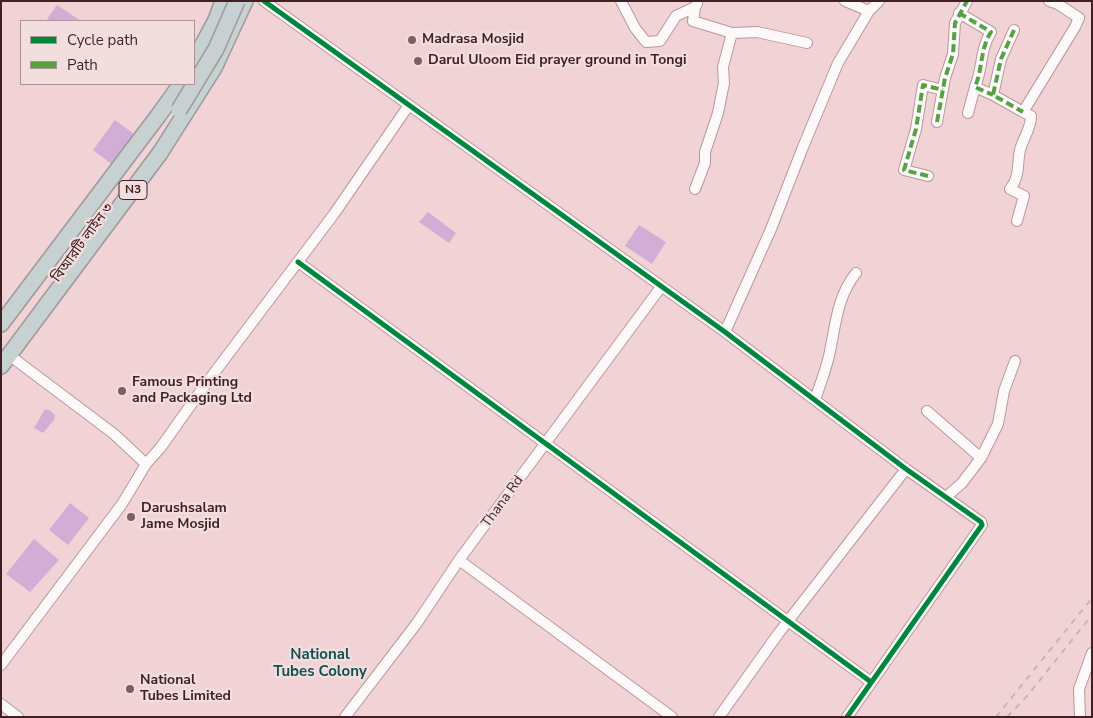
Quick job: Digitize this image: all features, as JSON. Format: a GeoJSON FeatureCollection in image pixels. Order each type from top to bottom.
{"type":"FeatureCollection","features":[{"type":"Feature","properties":{"kind":"highway"},"geometry":{"type":"LineString","coordinates":[[195,59],[216,20],[223,1]]}},
{"type":"Feature","properties":{"kind":"highway","name":"বিআরটি লাইন ৩"},"geometry":{"type":"LineString","coordinates":[[195,83],[216,49],[236,1]]}},
{"type":"Feature","properties":{"kind":"highway","name":"N3"},"geometry":{"type":"LineString","coordinates":[[4,358],[160,153],[214,68],[245,1]]}},
{"type":"Feature","properties":{"kind":"highway","name":"N3"},"geometry":{"type":"LineString","coordinates":[[1,324],[180,85]]}},
{"type":"Feature","properties":{"kind":"highway","name":"বিআরটি লাইন ৩"},"geometry":{"type":"LineString","coordinates":[[4,358],[54,283],[178,110],[194,85]]}},
{"type":"Feature","properties":{"kind":"street"},"geometry":{"type":"LineString","coordinates":[[264,1],[725,332],[906,469],[981,522],[982,526],[847,717]]}},
{"type":"Feature","properties":{"kind":"street"},"geometry":{"type":"LineString","coordinates":[[621,1],[635,28],[646,42],[660,41],[676,16],[697,4]]}},
{"type":"Feature","properties":{"kind":"street"},"geometry":{"type":"LineString","coordinates":[[845,1],[869,11]]}},
{"type":"Feature","properties":{"kind":"street"},"geometry":{"type":"LineString","coordinates":[[725,332],[771,229],[838,63],[869,11],[879,1]]}},
{"type":"Feature","properties":{"kind":"street"},"geometry":{"type":"LineString","coordinates":[[937,122],[953,54],[954,29],[959,13],[967,1]]}},
{"type":"Feature","properties":{"kind":"street"},"geometry":{"type":"LineString","coordinates":[[1023,112],[1079,18],[1058,4],[1049,1]]}},
{"type":"Feature","properties":{"kind":"street"},"geometry":{"type":"LineString","coordinates":[[697,4],[693,21],[732,33],[757,32],[807,43]]}},
{"type":"Feature","properties":{"kind":"street"},"geometry":{"type":"LineString","coordinates":[[959,13],[991,32],[984,43],[981,73],[968,113]]}},
{"type":"Feature","properties":{"kind":"street"},"geometry":{"type":"LineString","coordinates":[[993,95],[1001,59],[1014,30]]}},
{"type":"Feature","properties":{"kind":"street"},"geometry":{"type":"LineString","coordinates":[[695,189],[705,163],[705,152],[718,113],[724,83],[723,68],[732,33]]}},
{"type":"Feature","properties":{"kind":"street"},"geometry":{"type":"LineString","coordinates":[[928,176],[904,170],[916,129],[923,85],[943,90]]}},
{"type":"Feature","properties":{"kind":"street"},"geometry":{"type":"LineString","coordinates":[[975,87],[1031,116],[1031,124],[1020,150],[1018,173],[1015,183],[1010,189],[1024,196],[1017,221]]}},
{"type":"Feature","properties":{"kind":"street"},"geometry":{"type":"LineString","coordinates":[[1,665],[122,504],[146,464],[161,447],[205,385],[334,214],[409,105]]}},
{"type":"Feature","properties":{"kind":"street"},"geometry":{"type":"LineString","coordinates":[[298,262],[871,682]]}},
{"type":"Feature","properties":{"kind":"street"},"geometry":{"type":"LineString","coordinates":[[815,400],[830,352],[842,294],[856,273]]}},
{"type":"Feature","properties":{"kind":"street","name":"Thana Rd"},"geometry":{"type":"LineString","coordinates":[[345,717],[417,623],[460,560],[661,287]]}},
{"type":"Feature","properties":{"kind":"street"},"geometry":{"type":"LineString","coordinates":[[4,358],[114,434],[146,464]]}},
{"type":"Feature","properties":{"kind":"street"},"geometry":{"type":"LineString","coordinates":[[946,497],[962,483],[980,458],[998,424],[1004,391],[1015,361]]}},
{"type":"Feature","properties":{"kind":"street"},"geometry":{"type":"LineString","coordinates":[[927,411],[980,458]]}},
{"type":"Feature","properties":{"kind":"street"},"geometry":{"type":"LineString","coordinates":[[719,717],[788,620],[906,469]]}},
{"type":"Feature","properties":{"kind":"street"},"geometry":{"type":"LineString","coordinates":[[460,560],[672,717]]}},
{"type":"Feature","properties":{"kind":"street"},"geometry":{"type":"LineString","coordinates":[[1080,717],[1079,689],[1092,653]]}},
{"type":"Feature","properties":{"kind":"street"},"geometry":{"type":"LineString","coordinates":[[1,704],[18,717]]}},
{"type":"Feature","properties":{"kind":"shaded area"},"geometry":{"type":"Polygon","coordinates":[[[57,5],[80,20],[49,20],[47,19],[57,5]]]}},
{"type":"Feature","properties":{"kind":"shaded area"},"geometry":{"type":"Polygon","coordinates":[[[115,120],[137,136],[114,166],[93,150],[115,120]]]}},
{"type":"Feature","properties":{"kind":"shaded area"},"geometry":{"type":"Polygon","coordinates":[[[428,212],[456,233],[449,243],[419,222],[428,212]]]}},
{"type":"Feature","properties":{"kind":"shaded area"},"geometry":{"type":"Polygon","coordinates":[[[639,225],[666,242],[652,264],[625,246],[639,225]]]}},
{"type":"Feature","properties":{"kind":"shaded area"},"geometry":{"type":"Polygon","coordinates":[[[45,409],[55,415],[54,420],[43,433],[34,428],[45,409]]]}},
{"type":"Feature","properties":{"kind":"shaded area"},"geometry":{"type":"Polygon","coordinates":[[[70,503],[89,518],[68,545],[49,530],[70,503]]]}},
{"type":"Feature","properties":{"kind":"shaded area"},"geometry":{"type":"Polygon","coordinates":[[[34,539],[59,560],[30,592],[6,574],[34,539]]]}},
{"type":"Feature","properties":{"kind":"railway"},"geometry":{"type":"LineString","coordinates":[[996,717],[1092,598]]}},
{"type":"Feature","properties":{"kind":"railway"},"geometry":{"type":"LineString","coordinates":[[1007,717],[1028,695],[1092,615]]}},
{"type":"Feature","properties":{"kind":"marked path"},"geometry":{"type":"LineString","coordinates":[[937,122],[945,78],[953,54],[955,23],[967,1]]}},
{"type":"Feature","properties":{"kind":"marked path"},"geometry":{"type":"LineString","coordinates":[[959,13],[991,32],[987,38],[975,87],[993,95]]}},
{"type":"Feature","properties":{"kind":"marked path"},"geometry":{"type":"LineString","coordinates":[[1014,30],[1001,59],[993,95],[1023,112]]}},
{"type":"Feature","properties":{"kind":"marked path"},"geometry":{"type":"LineString","coordinates":[[928,176],[904,170],[916,129],[923,85],[943,90]]}},
{"type":"Feature","properties":{"kind":"cycle path"},"geometry":{"type":"LineString","coordinates":[[264,1],[725,332],[906,469],[981,522],[982,525],[847,717]]}},
{"type":"Feature","properties":{"kind":"cycle path"},"geometry":{"type":"LineString","coordinates":[[298,262],[871,682]]}},
{"type":"Feature","properties":{"kind":"place","name":"Madrasa Mosjid"},"geometry":{"type":"Point","coordinates":[412,40]}},
{"type":"Feature","properties":{"kind":"place","name":"Darul Uloom Eid prayer ground in Tongi"},"geometry":{"type":"Point","coordinates":[418,61]}},
{"type":"Feature","properties":{"kind":"place","name":"Famous Printing and Packaging Ltd"},"geometry":{"type":"Point","coordinates":[122,391]}},
{"type":"Feature","properties":{"kind":"place","name":"Darushsalam Jame Mosjid"},"geometry":{"type":"Point","coordinates":[131,517]}},
{"type":"Feature","properties":{"kind":"place","name":"National Tubes Limited"},"geometry":{"type":"Point","coordinates":[130,689]}},
{"type":"Feature","properties":{"kind":"district","name":"National Tubes Colony"},"geometry":{"type":"Point","coordinates":[320,664]}}]}
